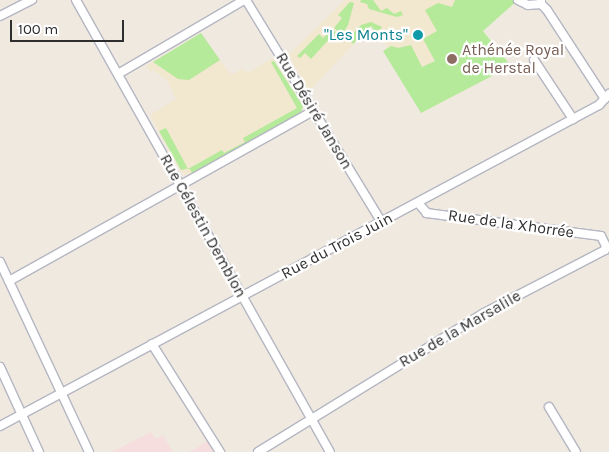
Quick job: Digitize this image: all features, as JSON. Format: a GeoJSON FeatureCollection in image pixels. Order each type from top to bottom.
{"type":"FeatureCollection","features":[{"type":"Feature","properties":{"kind":"street"},"geometry":{"type":"LineString","coordinates":[[0,16],[32,0]]}},
{"type":"Feature","properties":{"kind":"street","name":"Rue Célestin Demblon"},"geometry":{"type":"LineString","coordinates":[[76,0],[330,452]]}},
{"type":"Feature","properties":{"kind":"street"},"geometry":{"type":"LineString","coordinates":[[118,74],[245,0]]}},
{"type":"Feature","properties":{"kind":"street","name":"Rue Désiré Janson"},"geometry":{"type":"LineString","coordinates":[[245,0],[381,221]]}},
{"type":"Feature","properties":{"kind":"street"},"geometry":{"type":"LineString","coordinates":[[518,0],[528,5],[541,2],[607,96]]}},
{"type":"Feature","properties":{"kind":"street"},"geometry":{"type":"LineString","coordinates":[[534,60],[573,119]]}},
{"type":"Feature","properties":{"kind":"street","name":"Rue du Trois Juin"},"geometry":{"type":"LineString","coordinates":[[0,426],[599,105],[607,96]]}},
{"type":"Feature","properties":{"kind":"street"},"geometry":{"type":"LineString","coordinates":[[9,281],[314,111]]}},
{"type":"Feature","properties":{"kind":"street","name":"Rue de la Xhorrée"},"geometry":{"type":"LineString","coordinates":[[418,203],[426,213],[596,235],[601,236],[606,242]]}},
{"type":"Feature","properties":{"kind":"street","name":"Rue de la Marsalile"},"geometry":{"type":"LineString","coordinates":[[311,418],[484,313],[605,250],[606,242]]}},
{"type":"Feature","properties":{"kind":"street"},"geometry":{"type":"LineString","coordinates":[[0,262],[89,452]]}},
{"type":"Feature","properties":{"kind":"street"},"geometry":{"type":"LineString","coordinates":[[152,344],[220,452]]}},
{"type":"Feature","properties":{"kind":"street"},"geometry":{"type":"LineString","coordinates":[[0,367],[39,452]]}},
{"type":"Feature","properties":{"kind":"street"},"geometry":{"type":"LineString","coordinates":[[549,407],[576,452]]}},
{"type":"Feature","properties":{"kind":"street"},"geometry":{"type":"LineString","coordinates":[[258,452],[311,418]]}},
{"type":"Feature","properties":{"kind":"shaded area","name":"Athénée Royal de Herstal"},"geometry":{"type":"Polygon","coordinates":[[[345,0],[457,0],[511,66],[421,113],[400,63],[371,26],[309,91],[288,55],[345,0]]]}},
{"type":"Feature","properties":{"kind":"shaded area"},"geometry":{"type":"Polygon","coordinates":[[[201,33],[231,75],[243,68],[247,73],[273,58],[303,106],[301,113],[190,175],[182,173],[150,115],[176,99],[167,80],[153,70],[150,72],[146,66],[201,33]]]}},
{"type":"Feature","properties":{"kind":"shaded area"},"geometry":{"type":"Polygon","coordinates":[[[151,432],[156,439],[163,435],[173,452],[112,452],[151,432]]]}},
{"type":"Feature","properties":{"kind":"shaded area"},"geometry":{"type":"Polygon","coordinates":[[[207,441],[213,452],[189,452],[198,447],[207,441]]]}},
{"type":"Feature","properties":{"kind":"green space"},"geometry":{"type":"Polygon","coordinates":[[[361,0],[373,0],[381,11],[387,8],[394,14],[401,11],[403,15],[397,17],[369,9],[367,4],[360,2],[361,0]]]}},
{"type":"Feature","properties":{"kind":"green space"},"geometry":{"type":"Polygon","coordinates":[[[455,0],[518,0],[483,31],[511,66],[421,113],[383,51],[391,46],[398,48],[411,45],[422,67],[435,61],[423,39],[437,31],[425,10],[438,3],[452,7],[455,0]]]}},
{"type":"Feature","properties":{"kind":"green space"},"geometry":{"type":"Polygon","coordinates":[[[350,2],[354,3],[348,25],[342,35],[334,28],[342,18],[338,15],[350,2]]]}},
{"type":"Feature","properties":{"kind":"green space"},"geometry":{"type":"Polygon","coordinates":[[[371,22],[382,27],[377,34],[371,26],[353,44],[348,39],[361,25],[371,22]]]}},
{"type":"Feature","properties":{"kind":"green space"},"geometry":{"type":"Polygon","coordinates":[[[332,29],[341,37],[339,39],[333,35],[311,59],[305,53],[300,58],[297,56],[319,34],[323,38],[332,29]]]}},
{"type":"Feature","properties":{"kind":"green space"},"geometry":{"type":"Polygon","coordinates":[[[201,33],[220,60],[189,80],[178,79],[153,62],[201,33]]]}},
{"type":"Feature","properties":{"kind":"green space"},"geometry":{"type":"Polygon","coordinates":[[[274,61],[303,106],[301,113],[192,173],[189,168],[222,150],[224,153],[245,142],[243,138],[297,108],[271,62],[274,61]]]}},
{"type":"Feature","properties":{"kind":"green space"},"geometry":{"type":"Polygon","coordinates":[[[166,128],[188,168],[181,170],[159,131],[166,128]]]}},
{"type":"Feature","properties":{"kind":"place","name":"\"Les Monts\""},"geometry":{"type":"Point","coordinates":[418,35]}},
{"type":"Feature","properties":{"kind":"place","name":"Athénée Royal de Herstal"},"geometry":{"type":"Point","coordinates":[452,59]}}]}
